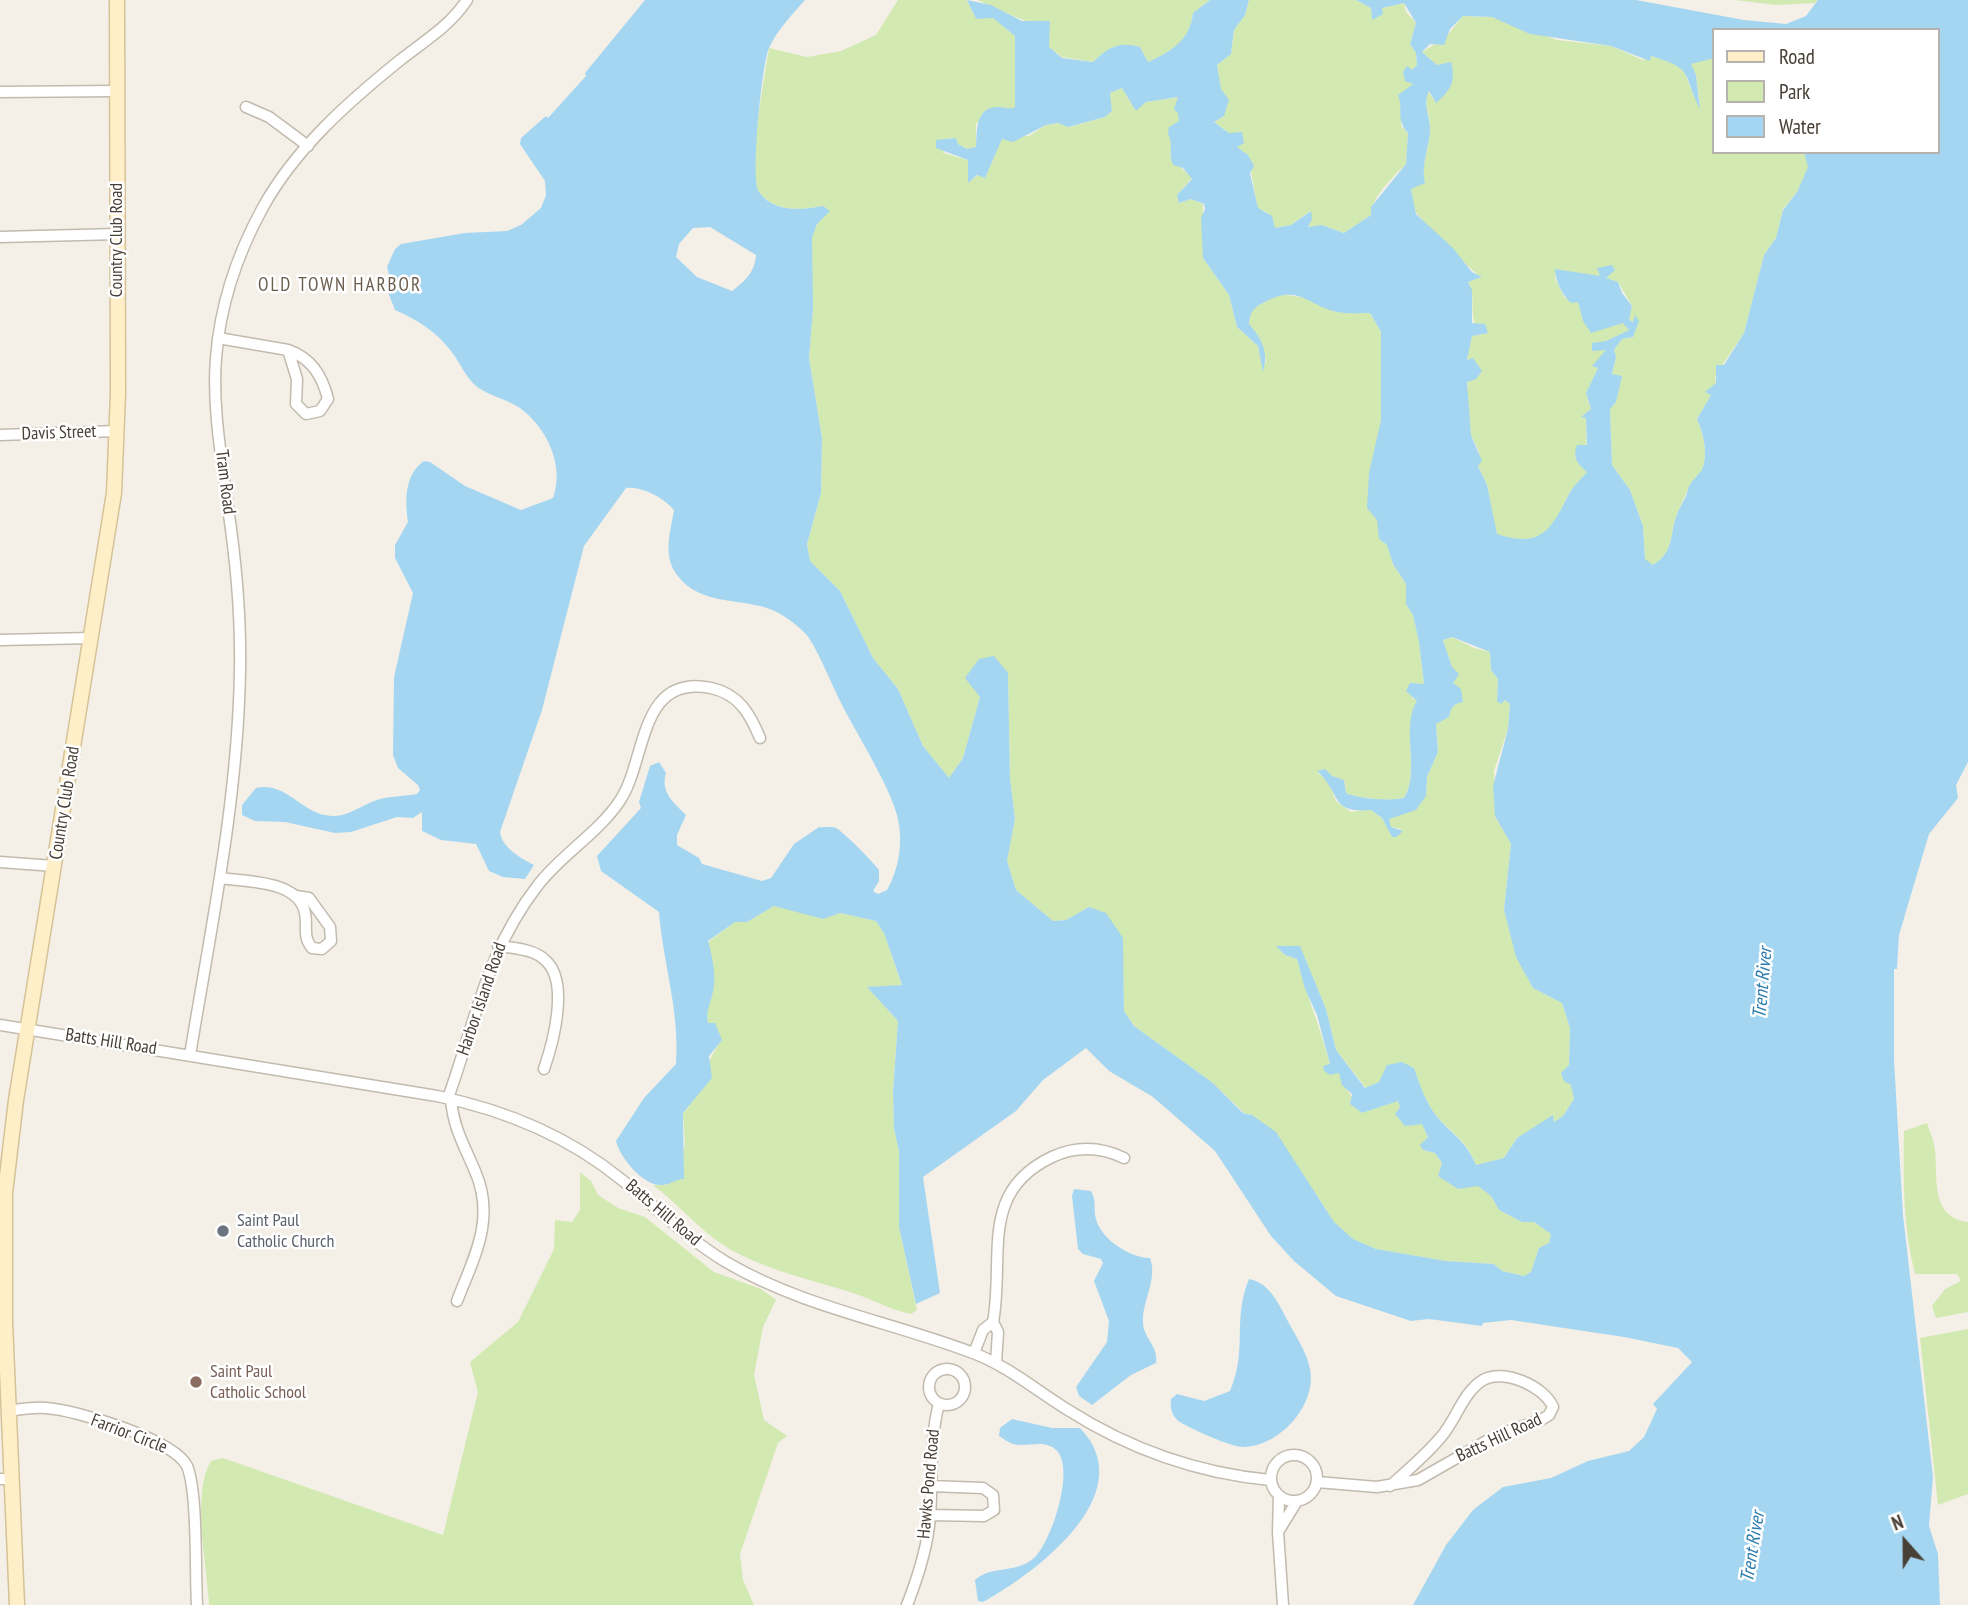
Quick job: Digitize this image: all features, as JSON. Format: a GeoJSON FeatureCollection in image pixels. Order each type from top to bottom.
{"type":"FeatureCollection","features":[{"type":"Feature","properties":{"kind":"street","name":"Country Club Road"},"geometry":{"type":"LineString","coordinates":[[17,1605],[6,1479],[9,1410],[2,1203],[114,493],[118,431],[117,0]]}},
{"type":"Feature","properties":{"kind":"street","name":"Tram Road"},"geometry":{"type":"LineString","coordinates":[[190,1055],[232,800],[240,658],[237,583],[216,405],[218,338],[227,293],[251,231],[272,191],[307,146],[366,89],[453,20],[467,0]]}},
{"type":"Feature","properties":{"kind":"street"},"geometry":{"type":"LineString","coordinates":[[0,92],[117,91]]}},
{"type":"Feature","properties":{"kind":"street"},"geometry":{"type":"LineString","coordinates":[[246,107],[269,117],[307,146]]}},
{"type":"Feature","properties":{"kind":"street"},"geometry":{"type":"LineString","coordinates":[[0,237],[118,234]]}},
{"type":"Feature","properties":{"kind":"street"},"geometry":{"type":"LineString","coordinates":[[218,338],[288,351],[304,356],[324,384],[328,398],[320,411],[306,414],[296,404],[298,379],[288,351]]}},
{"type":"Feature","properties":{"kind":"street","name":"Davis Street"},"geometry":{"type":"LineString","coordinates":[[0,435],[118,431]]}},
{"type":"Feature","properties":{"kind":"street"},"geometry":{"type":"LineString","coordinates":[[0,640],[91,638]]}},
{"type":"Feature","properties":{"kind":"street","name":"Harbor Island Road"},"geometry":{"type":"LineString","coordinates":[[449,1098],[498,946],[515,917],[548,872],[605,820],[621,800],[635,772],[645,724],[662,701],[692,688],[719,690],[736,699],[749,713],[760,738]]}},
{"type":"Feature","properties":{"kind":"street"},"geometry":{"type":"LineString","coordinates":[[0,862],[54,866]]}},
{"type":"Feature","properties":{"kind":"street"},"geometry":{"type":"LineString","coordinates":[[220,877],[281,887],[296,896],[309,898],[330,927],[331,941],[322,949],[312,948],[306,941],[305,913],[296,896]]}},
{"type":"Feature","properties":{"kind":"street"},"geometry":{"type":"LineString","coordinates":[[498,946],[540,956],[555,973],[556,1034],[544,1069]]}},
{"type":"Feature","properties":{"kind":"street","name":"Batts Hill Road"},"geometry":{"type":"LineString","coordinates":[[0,1025],[449,1098],[523,1121],[575,1147],[620,1178],[703,1248],[750,1275],[800,1296],[974,1353],[996,1363],[1083,1419],[1152,1454],[1203,1471],[1270,1480]]}},
{"type":"Feature","properties":{"kind":"street"},"geometry":{"type":"LineString","coordinates":[[449,1098],[455,1130],[477,1177],[484,1203],[479,1251],[457,1301]]}},
{"type":"Feature","properties":{"kind":"street"},"geometry":{"type":"LineString","coordinates":[[996,1363],[998,1332],[993,1322],[998,1293],[999,1221],[1009,1193],[1035,1167],[1067,1152],[1107,1150],[1124,1158]]}},
{"type":"Feature","properties":{"kind":"street"},"geometry":{"type":"LineString","coordinates":[[974,1353],[983,1330],[993,1322]]}},
{"type":"Feature","properties":{"kind":"street","name":"Hawks Pond Road"},"geometry":{"type":"LineString","coordinates":[[952,1369],[960,1348]]}},
{"type":"Feature","properties":{"kind":"street","name":"Hawks Pond Road"},"geometry":{"type":"LineString","coordinates":[[952,1369],[962,1376],[964,1393],[951,1405],[939,1404],[931,1395],[931,1378],[940,1370],[952,1369]]}},
{"type":"Feature","properties":{"kind":"street","name":"Batts Hill Road"},"geometry":{"type":"LineString","coordinates":[[1317,1482],[1390,1486],[1418,1480],[1497,1436],[1549,1415],[1553,1406],[1549,1398],[1526,1383],[1498,1377],[1485,1378],[1469,1394],[1444,1435],[1390,1486]]}},
{"type":"Feature","properties":{"kind":"street","name":"Hawks Pond Road"},"geometry":{"type":"LineString","coordinates":[[907,1605],[920,1569],[930,1515],[930,1449],[939,1404]]}},
{"type":"Feature","properties":{"kind":"street","name":"Farrior Circle"},"geometry":{"type":"LineString","coordinates":[[9,1410],[45,1408],[70,1412],[153,1441],[178,1454],[191,1482],[197,1605]]}},
{"type":"Feature","properties":{"kind":"street"},"geometry":{"type":"LineString","coordinates":[[1278,1532],[1297,1501],[1310,1495],[1317,1482],[1317,1474],[1309,1461],[1295,1455],[1287,1456],[1274,1465],[1270,1480],[1279,1496],[1278,1532],[1283,1605]]}},
{"type":"Feature","properties":{"kind":"street"},"geometry":{"type":"LineString","coordinates":[[1424,1455],[1436,1469]]}},
{"type":"Feature","properties":{"kind":"street"},"geometry":{"type":"LineString","coordinates":[[930,1486],[983,1488],[993,1495],[994,1510],[984,1516],[930,1515]]}},
{"type":"Feature","properties":{"kind":"street"},"geometry":{"type":"LineString","coordinates":[[1279,1496],[1297,1501]]}},
{"type":"Feature","properties":{"kind":"green space"},"geometry":{"type":"Polygon","coordinates":[[[898,0],[967,0],[976,19],[993,17],[1015,36],[1015,107],[1012,110],[998,107],[976,124],[976,147],[967,149],[958,144],[956,138],[947,139],[943,153],[968,160],[968,182],[978,175],[985,178],[1002,138],[1029,136],[1046,125],[1058,123],[1069,127],[1105,117],[1112,111],[1110,93],[1122,88],[1136,110],[1146,102],[1179,97],[1179,121],[1170,157],[1192,178],[1177,195],[1180,203],[1191,199],[1203,204],[1203,258],[1229,295],[1237,327],[1258,346],[1263,370],[1266,360],[1249,324],[1250,313],[1279,294],[1307,298],[1336,312],[1370,313],[1381,332],[1381,421],[1377,444],[1379,539],[1387,545],[1393,564],[1406,584],[1406,604],[1413,615],[1419,642],[1424,685],[1410,683],[1412,698],[1417,701],[1410,724],[1411,776],[1404,798],[1375,799],[1346,793],[1344,780],[1317,772],[1328,781],[1336,801],[1351,812],[1370,809],[1382,818],[1392,837],[1401,829],[1391,827],[1389,819],[1426,796],[1427,777],[1438,752],[1436,724],[1449,717],[1451,708],[1456,704],[1452,667],[1443,640],[1452,637],[1474,648],[1490,652],[1491,670],[1498,679],[1497,701],[1505,700],[1510,704],[1508,729],[1494,771],[1495,816],[1511,844],[1504,910],[1533,988],[1562,1003],[1570,1028],[1569,1065],[1574,1099],[1563,1116],[1554,1122],[1553,1116],[1517,1138],[1504,1158],[1476,1165],[1465,1144],[1434,1112],[1413,1068],[1366,1088],[1336,1050],[1326,1009],[1300,947],[1278,946],[1285,955],[1297,959],[1330,1065],[1326,1066],[1339,1073],[1362,1113],[1398,1100],[1400,1107],[1422,1123],[1428,1137],[1423,1150],[1435,1153],[1442,1163],[1438,1175],[1458,1189],[1478,1185],[1491,1196],[1499,1210],[1522,1222],[1534,1222],[1552,1234],[1549,1243],[1539,1248],[1531,1272],[1524,1276],[1502,1271],[1494,1264],[1446,1261],[1376,1249],[1353,1239],[1334,1223],[1321,1201],[1252,1115],[1244,1113],[1213,1083],[1134,1026],[1124,1011],[1122,938],[1089,907],[1066,920],[1053,921],[1016,890],[1007,861],[1015,819],[1010,779],[1008,673],[980,697],[963,758],[949,779],[923,746],[898,689],[873,658],[840,591],[810,561],[807,544],[821,493],[822,438],[809,358],[813,309],[810,263],[812,238],[823,206],[797,209],[780,207],[765,199],[759,192],[756,182],[755,145],[764,79],[769,48],[807,57],[841,51],[876,35],[898,0]]]}},
{"type":"Feature","properties":{"kind":"green space"},"geometry":{"type":"Polygon","coordinates":[[[978,0],[1210,0],[1193,13],[1184,38],[1165,54],[1148,62],[1140,47],[1119,45],[1093,62],[1062,57],[1049,47],[1048,32],[978,0]]]}},
{"type":"Feature","properties":{"kind":"green space"},"geometry":{"type":"Polygon","coordinates":[[[1249,0],[1356,0],[1371,7],[1372,19],[1382,8],[1404,3],[1406,12],[1416,23],[1410,44],[1416,53],[1417,65],[1409,82],[1414,83],[1401,102],[1401,126],[1408,133],[1406,164],[1379,194],[1371,215],[1344,233],[1322,225],[1315,228],[1307,226],[1310,211],[1291,225],[1275,228],[1267,212],[1258,209],[1248,155],[1236,147],[1237,133],[1229,133],[1214,122],[1224,116],[1217,65],[1231,54],[1234,30],[1245,15],[1249,0]]]}},
{"type":"Feature","properties":{"kind":"green space"},"geometry":{"type":"Polygon","coordinates":[[[1735,0],[1818,0],[1815,3],[1776,5],[1735,0]]]}},
{"type":"Feature","properties":{"kind":"green space"},"geometry":{"type":"Polygon","coordinates":[[[1463,16],[1492,17],[1557,40],[1611,46],[1643,60],[1651,56],[1681,68],[1700,106],[1696,75],[1690,64],[1713,57],[1713,154],[1805,154],[1809,167],[1797,192],[1783,209],[1776,238],[1764,255],[1744,333],[1715,376],[1716,383],[1706,392],[1711,395],[1697,419],[1704,442],[1703,467],[1690,485],[1677,514],[1665,554],[1653,565],[1645,560],[1643,526],[1630,490],[1612,465],[1610,409],[1616,402],[1621,376],[1612,375],[1616,357],[1614,350],[1622,339],[1633,337],[1635,316],[1633,322],[1629,320],[1632,306],[1618,282],[1556,269],[1555,278],[1564,297],[1578,301],[1601,329],[1623,323],[1630,330],[1606,341],[1599,350],[1607,350],[1593,366],[1598,368],[1586,393],[1591,409],[1582,417],[1586,418],[1587,472],[1570,491],[1556,522],[1541,536],[1523,540],[1497,535],[1487,485],[1478,466],[1479,452],[1471,435],[1467,414],[1468,345],[1472,335],[1481,335],[1474,321],[1468,282],[1481,277],[1418,215],[1413,206],[1411,189],[1424,182],[1430,131],[1426,101],[1428,91],[1436,103],[1437,65],[1422,52],[1445,38],[1463,16]]]}},
{"type":"Feature","properties":{"kind":"green space"},"geometry":{"type":"Polygon","coordinates":[[[774,906],[831,915],[840,913],[876,921],[884,933],[902,986],[868,988],[898,1021],[893,1092],[894,1129],[899,1151],[899,1227],[917,1310],[911,1314],[779,1271],[735,1252],[702,1229],[653,1185],[666,1185],[676,1179],[685,1144],[683,1113],[694,1098],[722,1040],[708,1023],[706,1008],[712,996],[708,942],[735,922],[747,922],[774,906]]]}},
{"type":"Feature","properties":{"kind":"green space"},"geometry":{"type":"Polygon","coordinates":[[[1927,1123],[1934,1147],[1938,1195],[1942,1205],[1947,1213],[1956,1219],[1968,1222],[1968,1312],[1936,1318],[1932,1306],[1945,1289],[1961,1281],[1957,1274],[1915,1274],[1911,1256],[1905,1203],[1904,1131],[1927,1123]]]}},
{"type":"Feature","properties":{"kind":"green space"},"geometry":{"type":"Polygon","coordinates":[[[580,1172],[591,1181],[598,1195],[618,1208],[645,1217],[714,1272],[761,1289],[776,1300],[763,1327],[754,1375],[764,1420],[787,1436],[778,1443],[740,1554],[743,1580],[754,1605],[209,1605],[201,1510],[205,1475],[211,1461],[223,1458],[443,1535],[478,1392],[470,1362],[518,1322],[554,1249],[555,1220],[572,1222],[580,1210],[580,1172]]]}},
{"type":"Feature","properties":{"kind":"green space"},"geometry":{"type":"Polygon","coordinates":[[[1968,1329],[1968,1494],[1938,1505],[1920,1338],[1968,1329]]]}},
{"type":"Feature","properties":{"kind":"water","name":"Trent River"},"geometry":{"type":"Polygon","coordinates":[[[645,0],[805,0],[780,29],[766,58],[760,97],[756,167],[759,192],[772,204],[797,209],[823,206],[830,211],[817,224],[812,238],[813,309],[809,358],[822,438],[821,493],[807,544],[810,561],[840,591],[873,658],[898,689],[923,746],[949,778],[963,758],[980,697],[965,678],[979,659],[994,656],[1008,673],[1010,779],[1015,819],[1007,861],[1016,890],[1053,921],[1066,920],[1089,907],[1106,913],[1123,938],[1124,1011],[1134,1026],[1213,1083],[1243,1113],[1252,1115],[1276,1132],[1334,1222],[1353,1239],[1376,1249],[1446,1261],[1494,1264],[1502,1271],[1524,1276],[1531,1272],[1539,1248],[1549,1243],[1551,1234],[1534,1222],[1522,1222],[1499,1210],[1491,1196],[1478,1186],[1458,1189],[1438,1176],[1442,1163],[1435,1153],[1423,1150],[1420,1145],[1428,1137],[1422,1124],[1405,1126],[1395,1114],[1400,1107],[1398,1101],[1362,1113],[1350,1104],[1352,1094],[1342,1085],[1339,1073],[1330,1075],[1324,1071],[1323,1066],[1330,1064],[1317,1015],[1305,989],[1297,959],[1285,955],[1276,946],[1300,946],[1326,1009],[1336,1050],[1365,1088],[1379,1082],[1387,1065],[1402,1062],[1414,1068],[1434,1112],[1464,1144],[1476,1165],[1504,1158],[1517,1138],[1553,1115],[1554,1122],[1563,1116],[1574,1099],[1571,1085],[1564,1081],[1561,1073],[1569,1065],[1570,1028],[1562,1003],[1533,988],[1516,957],[1504,910],[1511,844],[1495,816],[1493,786],[1508,729],[1510,704],[1505,700],[1501,704],[1497,701],[1498,679],[1491,670],[1490,652],[1452,637],[1443,640],[1452,667],[1459,674],[1453,683],[1461,689],[1463,702],[1452,708],[1449,717],[1436,724],[1438,752],[1427,777],[1426,796],[1416,810],[1389,819],[1391,827],[1403,831],[1396,837],[1392,837],[1382,818],[1371,810],[1348,809],[1342,805],[1317,771],[1325,769],[1332,776],[1344,780],[1346,793],[1383,799],[1404,798],[1411,776],[1410,723],[1417,701],[1406,691],[1410,683],[1424,684],[1419,642],[1413,615],[1406,604],[1406,584],[1393,564],[1387,545],[1379,539],[1377,520],[1367,508],[1369,473],[1381,420],[1381,332],[1370,313],[1337,312],[1294,295],[1275,297],[1254,309],[1249,320],[1263,346],[1263,372],[1258,346],[1237,327],[1229,295],[1203,258],[1201,218],[1204,204],[1191,199],[1179,203],[1177,195],[1192,179],[1183,168],[1173,165],[1172,161],[1168,134],[1169,127],[1179,121],[1178,113],[1174,109],[1178,97],[1146,102],[1136,111],[1122,88],[1110,93],[1112,111],[1105,117],[1068,127],[1058,123],[1046,125],[1013,142],[1002,139],[985,178],[977,175],[968,183],[968,160],[936,148],[936,140],[956,138],[958,144],[967,149],[976,147],[981,115],[990,108],[1015,107],[1015,36],[993,18],[976,19],[967,0],[991,5],[1022,21],[1050,21],[1049,47],[1062,58],[1093,62],[1109,50],[1125,45],[1140,47],[1148,62],[1178,44],[1188,31],[1193,13],[1210,0],[1249,0],[1245,15],[1234,30],[1231,54],[1217,65],[1221,89],[1229,100],[1224,116],[1214,122],[1229,133],[1242,132],[1244,143],[1237,147],[1248,155],[1254,166],[1250,173],[1258,208],[1272,216],[1275,228],[1291,225],[1311,211],[1312,219],[1308,227],[1322,225],[1344,233],[1371,215],[1371,207],[1406,164],[1408,133],[1402,123],[1398,95],[1413,84],[1405,81],[1403,72],[1407,66],[1412,70],[1417,65],[1416,53],[1410,44],[1416,23],[1404,3],[1382,8],[1383,14],[1372,20],[1371,8],[1356,0],[1636,0],[1744,20],[1786,24],[1806,16],[1818,0],[1968,0],[1968,762],[1956,785],[1958,798],[1929,834],[1899,935],[1897,969],[1894,969],[1894,1060],[1903,1215],[1933,1477],[1929,1526],[1938,1554],[1940,1605],[1413,1605],[1446,1545],[1473,1510],[1503,1487],[1551,1478],[1588,1461],[1629,1451],[1644,1437],[1657,1409],[1653,1404],[1692,1362],[1678,1348],[1624,1337],[1511,1320],[1483,1323],[1482,1326],[1429,1319],[1411,1321],[1336,1296],[1294,1261],[1271,1236],[1215,1151],[1153,1097],[1109,1071],[1086,1048],[1043,1080],[1016,1111],[923,1177],[940,1293],[916,1304],[899,1227],[899,1151],[894,1129],[893,1092],[898,1021],[867,987],[902,985],[884,933],[876,921],[840,913],[823,919],[774,906],[747,922],[735,922],[708,941],[714,975],[708,1023],[715,1023],[722,1040],[709,1056],[712,1078],[683,1113],[684,1179],[663,1185],[656,1184],[634,1170],[616,1141],[644,1098],[676,1064],[676,1025],[659,912],[601,871],[597,856],[641,808],[639,802],[650,766],[659,762],[666,773],[667,791],[686,815],[677,835],[677,845],[699,858],[702,864],[762,881],[771,878],[794,844],[819,827],[834,827],[852,841],[879,870],[879,881],[873,891],[878,894],[887,890],[894,873],[899,856],[900,837],[898,819],[889,793],[809,638],[791,621],[772,610],[699,593],[686,584],[675,572],[669,557],[674,510],[652,494],[626,488],[584,546],[542,710],[500,832],[508,848],[534,865],[525,879],[503,877],[489,871],[476,844],[441,840],[422,831],[422,812],[413,818],[397,817],[351,832],[335,833],[285,822],[255,821],[242,815],[242,805],[256,788],[277,790],[313,811],[334,816],[380,799],[417,794],[420,790],[418,785],[398,768],[393,755],[394,677],[413,593],[395,558],[395,545],[408,522],[406,497],[409,481],[417,467],[424,461],[430,462],[465,486],[521,510],[553,498],[557,473],[551,449],[530,416],[515,405],[476,386],[439,338],[418,322],[395,310],[384,282],[389,274],[387,267],[395,249],[401,244],[465,233],[507,231],[521,225],[541,208],[546,195],[545,181],[520,144],[521,138],[546,116],[548,118],[586,76],[585,73],[645,0]],[[1463,16],[1450,29],[1444,45],[1430,44],[1422,52],[1437,65],[1451,62],[1453,75],[1449,90],[1436,103],[1429,91],[1427,96],[1430,131],[1425,183],[1411,189],[1416,214],[1453,248],[1472,272],[1482,277],[1468,282],[1472,290],[1472,323],[1485,324],[1488,333],[1472,336],[1467,360],[1473,358],[1482,371],[1476,379],[1467,382],[1471,435],[1482,461],[1478,466],[1487,485],[1497,534],[1525,539],[1543,533],[1587,472],[1575,454],[1577,445],[1587,445],[1586,418],[1581,417],[1591,409],[1586,393],[1598,368],[1592,366],[1606,350],[1592,351],[1592,343],[1606,341],[1629,330],[1623,323],[1591,333],[1583,321],[1578,302],[1571,303],[1562,292],[1555,269],[1600,276],[1597,268],[1612,265],[1615,270],[1606,278],[1618,282],[1632,306],[1629,320],[1633,322],[1635,315],[1639,321],[1633,337],[1622,339],[1614,350],[1616,357],[1612,374],[1622,376],[1616,402],[1610,409],[1612,465],[1630,490],[1643,526],[1645,559],[1653,565],[1665,554],[1689,486],[1703,467],[1704,442],[1697,419],[1711,395],[1705,392],[1716,383],[1716,365],[1724,365],[1744,333],[1764,255],[1776,238],[1783,210],[1797,192],[1808,167],[1805,154],[1940,154],[1940,28],[1713,28],[1713,58],[1691,64],[1696,75],[1700,109],[1685,74],[1665,60],[1651,56],[1650,61],[1611,46],[1530,34],[1492,17],[1463,16]],[[710,227],[693,228],[679,244],[676,257],[697,277],[732,291],[748,276],[756,255],[710,227]]]}},
{"type":"Feature","properties":{"kind":"water"},"geometry":{"type":"Polygon","coordinates":[[[1074,1189],[1091,1191],[1096,1219],[1110,1240],[1125,1251],[1150,1258],[1152,1266],[1143,1322],[1145,1333],[1155,1352],[1156,1363],[1131,1375],[1092,1405],[1079,1396],[1076,1387],[1107,1342],[1109,1321],[1094,1281],[1103,1263],[1101,1259],[1083,1254],[1078,1249],[1072,1196],[1074,1189]]]}},
{"type":"Feature","properties":{"kind":"water"},"geometry":{"type":"Polygon","coordinates":[[[1249,1279],[1263,1285],[1278,1304],[1307,1357],[1311,1383],[1302,1409],[1283,1431],[1257,1445],[1244,1447],[1222,1441],[1180,1422],[1173,1415],[1171,1399],[1177,1394],[1204,1401],[1230,1391],[1238,1362],[1241,1308],[1249,1279]]]}},
{"type":"Feature","properties":{"kind":"water"},"geometry":{"type":"Polygon","coordinates":[[[1012,1419],[1052,1428],[1080,1428],[1096,1453],[1099,1479],[1091,1504],[1075,1528],[1054,1551],[1029,1572],[983,1602],[978,1601],[975,1580],[988,1572],[1019,1566],[1034,1558],[1048,1537],[1063,1487],[1061,1458],[1055,1449],[1040,1444],[1013,1444],[999,1436],[1000,1428],[1012,1419]]]}},
{"type":"Feature","properties":{"kind":"place","name":"Saint Paul Catholic Church"},"geometry":{"type":"Point","coordinates":[223,1231]}},
{"type":"Feature","properties":{"kind":"place","name":"Saint Paul Catholic School"},"geometry":{"type":"Point","coordinates":[196,1382]}},
{"type":"Feature","properties":{"kind":"district","name":"OLD TOWN HARBOR"},"geometry":{"type":"Point","coordinates":[340,286]}}]}
